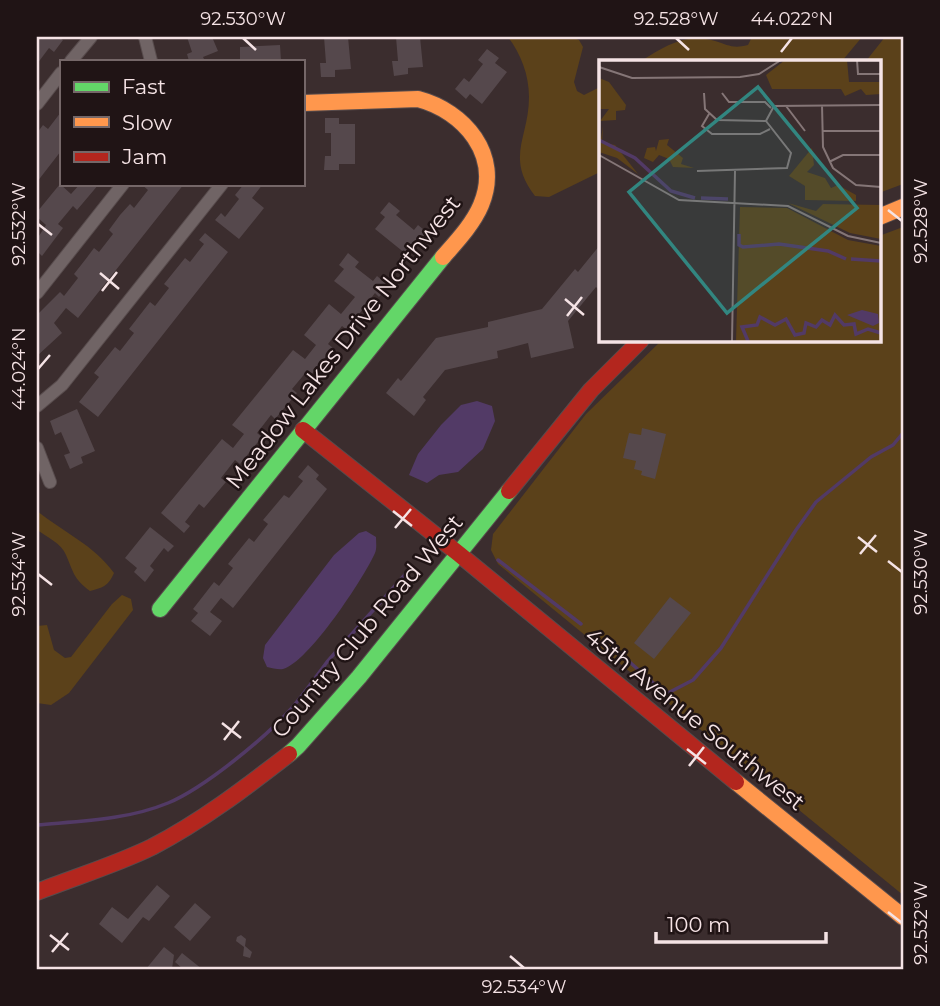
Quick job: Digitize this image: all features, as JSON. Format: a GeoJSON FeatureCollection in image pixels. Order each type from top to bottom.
{"type":"FeatureCollection","features":[{"type":"Feature","properties":{"kind":"street"},"geometry":{"type":"LineString","coordinates":[[72,60],[91,37]]}},
{"type":"Feature","properties":{"kind":"street"},"geometry":{"type":"LineString","coordinates":[[145,37],[151,60]]}},
{"type":"Feature","properties":{"kind":"street"},"geometry":{"type":"LineString","coordinates":[[37,104],[60,74]]}},
{"type":"Feature","properties":{"kind":"street","name":"Meadow Lakes Drive Northwest"},"geometry":{"type":"LineString","coordinates":[[160,609],[470,224],[483,201],[486,175],[475,136],[455,114],[432,101],[418,99],[304,103]]}},
{"type":"Feature","properties":{"kind":"street"},"geometry":{"type":"LineString","coordinates":[[37,293],[121,186]]}},
{"type":"Feature","properties":{"kind":"street"},"geometry":{"type":"LineString","coordinates":[[37,407],[62,385],[220,186]]}},
{"type":"Feature","properties":{"kind":"street"},"geometry":{"type":"LineString","coordinates":[[880,217],[903,207]]}},
{"type":"Feature","properties":{"kind":"street","name":"Country Club Road West"},"geometry":{"type":"LineString","coordinates":[[37,892],[149,848],[229,802],[299,746],[591,390],[640,341]]}},
{"type":"Feature","properties":{"kind":"street","name":"45th Avenue Southwest"},"geometry":{"type":"LineString","coordinates":[[303,430],[903,917]]}},
{"type":"Feature","properties":{"kind":"street"},"geometry":{"type":"LineString","coordinates":[[37,448],[50,482]]}},
{"type":"Feature","properties":{"kind":"shaded area"},"geometry":{"type":"Polygon","coordinates":[[[508,37],[571,37],[579,40],[583,47],[574,82],[577,91],[584,95],[599,88],[599,172],[549,197],[535,196],[521,170],[521,147],[529,89],[517,50],[508,37]]]}},
{"type":"Feature","properties":{"kind":"shaded area"},"geometry":{"type":"Polygon","coordinates":[[[752,37],[862,37],[843,60],[643,60],[685,39],[704,39],[738,47],[748,45],[752,37]]]}},
{"type":"Feature","properties":{"kind":"shaded area"},"geometry":{"type":"Polygon","coordinates":[[[885,37],[903,37],[903,184],[880,193],[880,60],[867,60],[885,37]]]}},
{"type":"Feature","properties":{"kind":"shaded area"},"geometry":{"type":"Polygon","coordinates":[[[903,227],[903,895],[498,564],[491,550],[493,534],[586,414],[661,341],[880,341],[880,236],[903,227]]]}},
{"type":"Feature","properties":{"kind":"shaded area"},"geometry":{"type":"Polygon","coordinates":[[[477,401],[492,406],[495,421],[483,449],[458,472],[439,475],[427,483],[409,475],[418,454],[441,425],[461,405],[477,401]]]}},
{"type":"Feature","properties":{"kind":"shaded area"},"geometry":{"type":"Polygon","coordinates":[[[37,511],[106,563],[114,573],[108,583],[90,591],[80,582],[61,547],[37,530],[37,511]]]}},
{"type":"Feature","properties":{"kind":"shaded area"},"geometry":{"type":"Polygon","coordinates":[[[366,531],[376,537],[375,553],[360,581],[334,618],[294,663],[281,669],[267,667],[263,658],[265,645],[334,555],[359,533],[366,531]]]}},
{"type":"Feature","properties":{"kind":"shaded area"},"geometry":{"type":"Polygon","coordinates":[[[122,595],[131,599],[133,610],[69,693],[51,705],[37,703],[37,626],[47,625],[54,650],[65,658],[71,657],[122,595]]]}},
{"type":"Feature","properties":{"kind":"building"},"geometry":{"type":"Polygon","coordinates":[[[37,37],[58,37],[63,40],[54,52],[49,48],[37,64],[37,37]]]}},
{"type":"Feature","properties":{"kind":"building"},"geometry":{"type":"Polygon","coordinates":[[[187,37],[212,37],[218,51],[203,57],[204,60],[189,60],[187,54],[192,52],[187,37]]]}},
{"type":"Feature","properties":{"kind":"building"},"geometry":{"type":"Polygon","coordinates":[[[324,37],[348,37],[351,69],[335,70],[335,77],[321,77],[320,63],[326,63],[324,37]]]}},
{"type":"Feature","properties":{"kind":"building"},"geometry":{"type":"Polygon","coordinates":[[[396,37],[420,37],[423,67],[408,68],[408,74],[394,76],[392,61],[398,61],[396,37]]]}},
{"type":"Feature","properties":{"kind":"building"},"geometry":{"type":"Polygon","coordinates":[[[280,45],[281,60],[240,60],[240,47],[280,45]]]}},
{"type":"Feature","properties":{"kind":"building"},"geometry":{"type":"Polygon","coordinates":[[[487,49],[499,58],[495,63],[507,72],[482,104],[470,94],[466,99],[455,89],[464,78],[469,82],[483,64],[478,60],[487,49]]]}},
{"type":"Feature","properties":{"kind":"building"},"geometry":{"type":"Polygon","coordinates":[[[60,113],[60,152],[37,182],[37,133],[43,125],[48,129],[60,113]]]}},
{"type":"Feature","properties":{"kind":"building"},"geometry":{"type":"Polygon","coordinates":[[[325,118],[339,118],[339,124],[355,124],[355,164],[339,164],[339,170],[324,170],[325,156],[331,156],[331,133],[325,133],[325,118]]]}},
{"type":"Feature","properties":{"kind":"building"},"geometry":{"type":"Polygon","coordinates":[[[60,184],[71,194],[78,186],[97,186],[77,210],[73,206],[58,224],[63,228],[42,256],[37,251],[37,239],[46,225],[37,217],[37,212],[60,184]]]}},
{"type":"Feature","properties":{"kind":"building"},"geometry":{"type":"Polygon","coordinates":[[[143,186],[182,186],[78,318],[66,308],[54,323],[62,333],[37,356],[37,315],[60,292],[64,296],[78,278],[74,274],[94,248],[99,252],[113,234],[109,230],[120,215],[130,204],[134,208],[148,190],[143,186]]]}},
{"type":"Feature","properties":{"kind":"building"},"geometry":{"type":"Polygon","coordinates":[[[242,186],[261,186],[252,198],[264,208],[239,239],[215,220],[221,213],[225,217],[239,199],[235,195],[242,186]]]}},
{"type":"Feature","properties":{"kind":"building"},"geometry":{"type":"Polygon","coordinates":[[[389,202],[400,211],[396,215],[414,230],[418,225],[429,234],[420,245],[415,242],[406,254],[375,229],[385,217],[380,213],[389,202]]]}},
{"type":"Feature","properties":{"kind":"building"},"geometry":{"type":"Polygon","coordinates":[[[205,233],[228,252],[98,417],[79,402],[99,377],[94,373],[115,347],[120,351],[134,333],[129,329],[150,302],[155,306],[169,288],[164,284],[185,258],[190,262],[204,244],[199,240],[205,233]]]}},
{"type":"Feature","properties":{"kind":"building"},"geometry":{"type":"Polygon","coordinates":[[[599,246],[599,290],[596,287],[568,321],[574,348],[531,358],[528,343],[497,351],[498,358],[445,370],[423,397],[426,400],[414,416],[386,393],[398,378],[401,381],[436,338],[488,327],[488,322],[542,309],[575,269],[578,272],[599,246]]]}},
{"type":"Feature","properties":{"kind":"building"},"geometry":{"type":"Polygon","coordinates":[[[348,253],[359,262],[355,267],[373,281],[377,276],[389,286],[379,297],[375,293],[347,330],[342,326],[328,344],[333,348],[311,375],[307,371],[292,389],[297,393],[275,419],[271,415],[257,433],[262,437],[240,464],[235,460],[221,478],[226,482],[204,508],[199,504],[185,522],[190,526],[184,533],[161,513],[222,439],[233,448],[244,434],[232,425],[293,350],[305,359],[316,345],[304,335],[329,304],[341,314],[355,297],[334,281],[344,269],[339,265],[348,253]]]}},
{"type":"Feature","properties":{"kind":"building"},"geometry":{"type":"Polygon","coordinates":[[[77,409],[95,451],[81,457],[83,463],[70,469],[64,455],[70,453],[61,432],[55,435],[50,421],[77,409]]]}},
{"type":"Feature","properties":{"kind":"building"},"geometry":{"type":"Polygon","coordinates":[[[642,428],[666,434],[655,479],[641,475],[642,471],[634,469],[636,461],[623,458],[629,433],[641,435],[642,428]]]}},
{"type":"Feature","properties":{"kind":"building"},"geometry":{"type":"Polygon","coordinates":[[[308,465],[319,475],[316,479],[327,489],[233,608],[221,598],[210,612],[222,621],[210,636],[191,621],[198,613],[193,609],[214,582],[219,586],[233,568],[228,564],[249,538],[254,542],[268,524],[263,520],[284,495],[289,498],[303,481],[298,477],[308,465]]]}},
{"type":"Feature","properties":{"kind":"building"},"geometry":{"type":"Polygon","coordinates":[[[150,527],[174,546],[168,552],[164,548],[150,566],[154,570],[145,582],[134,572],[137,568],[125,558],[150,527]]]}},
{"type":"Feature","properties":{"kind":"building"},"geometry":{"type":"Polygon","coordinates":[[[670,597],[691,613],[654,659],[634,643],[670,597]]]}},
{"type":"Feature","properties":{"kind":"building"},"geometry":{"type":"Polygon","coordinates":[[[157,885],[170,896],[149,921],[143,917],[122,943],[99,924],[112,907],[128,919],[157,885]]]}},
{"type":"Feature","properties":{"kind":"building"},"geometry":{"type":"Polygon","coordinates":[[[195,903],[211,917],[190,941],[174,927],[195,903]]]}},
{"type":"Feature","properties":{"kind":"building"},"geometry":{"type":"Polygon","coordinates":[[[241,935],[246,939],[245,946],[252,952],[250,958],[243,956],[244,947],[236,941],[241,935]]]}},
{"type":"Feature","properties":{"kind":"building"},"geometry":{"type":"Polygon","coordinates":[[[164,947],[174,955],[172,969],[146,969],[164,947]]]}},
{"type":"Feature","properties":{"kind":"building"},"geometry":{"type":"Polygon","coordinates":[[[182,953],[202,969],[183,969],[175,962],[182,953]]]}},
{"type":"Feature","properties":{"kind":"waterway"},"geometry":{"type":"LineString","coordinates":[[617,651],[666,694],[693,680],[721,648],[816,502],[871,457],[893,445],[903,433]]}},
{"type":"Feature","properties":{"kind":"waterway"},"geometry":{"type":"LineString","coordinates":[[498,560],[581,624]]}},
{"type":"Feature","properties":{"kind":"waterway"},"geometry":{"type":"LineString","coordinates":[[37,825],[104,819],[136,813],[168,803],[199,786],[250,748],[280,721],[327,662],[409,570]]}},
{"type":"Feature","properties":{"kind":"traffic: fast"},"geometry":{"type":"LineString","coordinates":[[160,609],[443,257]]}},
{"type":"Feature","properties":{"kind":"traffic: fast"},"geometry":{"type":"LineString","coordinates":[[289,754],[359,677],[509,491]]}},
{"type":"Feature","properties":{"kind":"traffic: slow"},"geometry":{"type":"LineString","coordinates":[[304,103],[418,99],[435,105],[464,125],[475,138],[482,153],[486,169],[486,187],[474,219],[443,257]]}},
{"type":"Feature","properties":{"kind":"traffic: slow"},"geometry":{"type":"LineString","coordinates":[[880,217],[903,207]]}},
{"type":"Feature","properties":{"kind":"traffic: slow"},"geometry":{"type":"LineString","coordinates":[[736,782],[903,917]]}},
{"type":"Feature","properties":{"kind":"traffic: jam"},"geometry":{"type":"LineString","coordinates":[[509,491],[591,390],[640,341]]}},
{"type":"Feature","properties":{"kind":"traffic: jam"},"geometry":{"type":"LineString","coordinates":[[303,430],[459,554],[736,782]]}},
{"type":"Feature","properties":{"kind":"traffic: jam"},"geometry":{"type":"LineString","coordinates":[[37,892],[152,847],[223,804],[289,754]]}}]}
